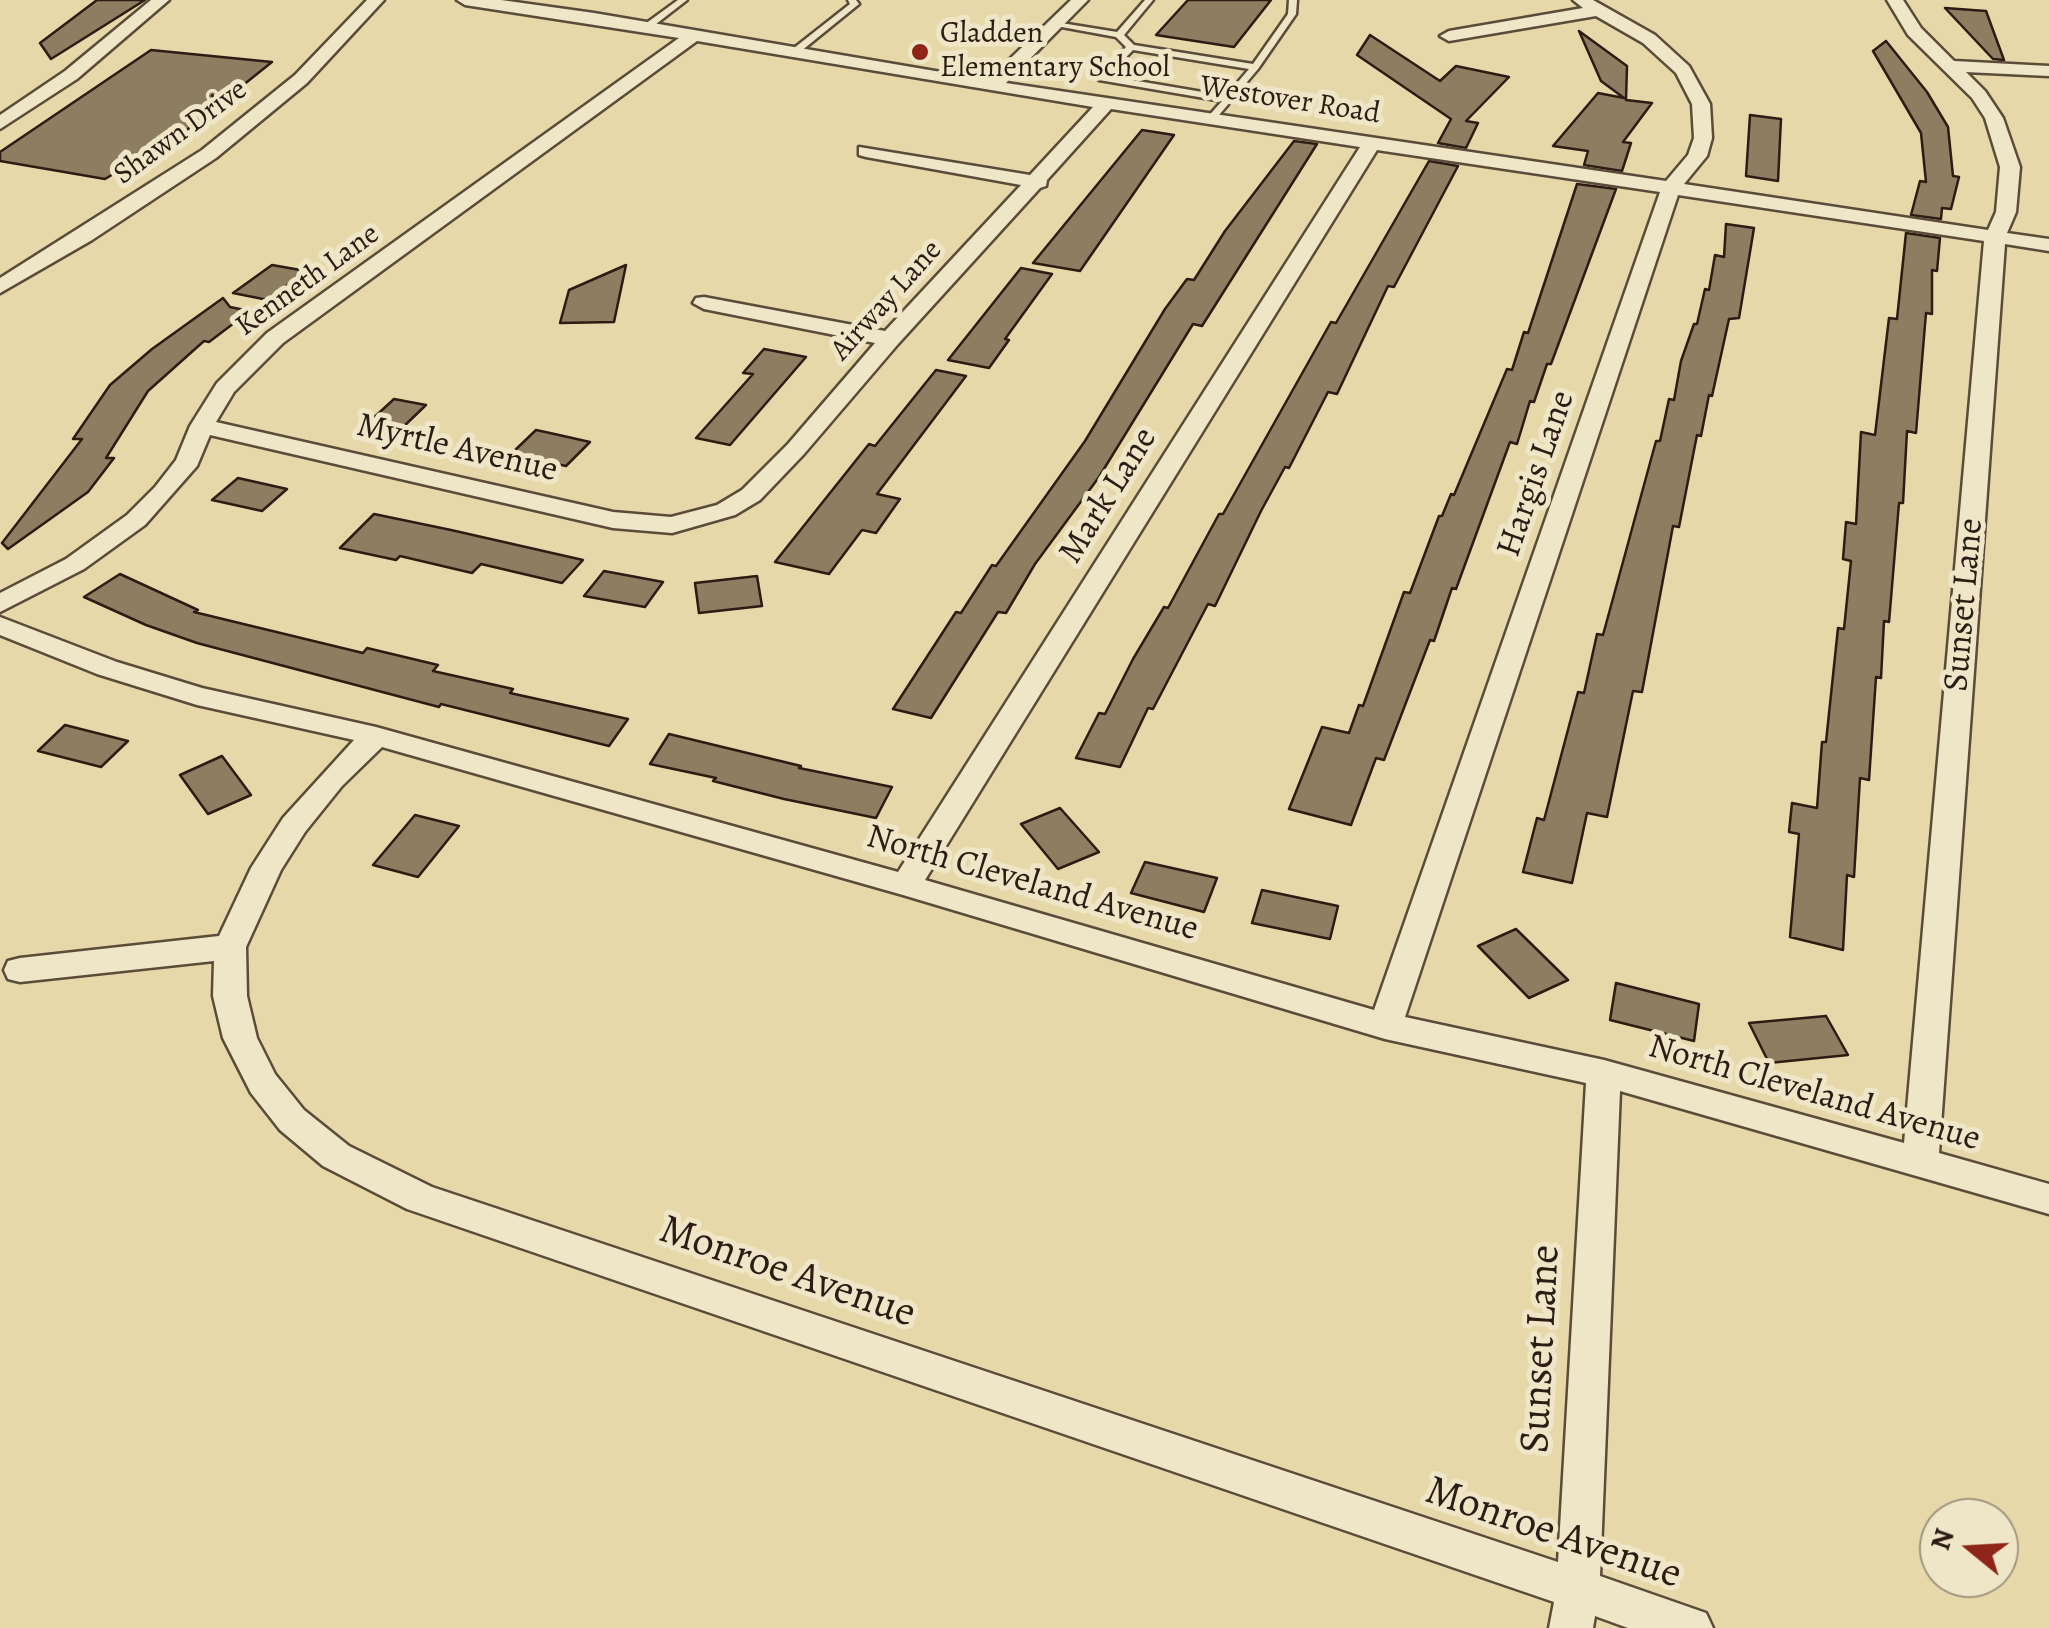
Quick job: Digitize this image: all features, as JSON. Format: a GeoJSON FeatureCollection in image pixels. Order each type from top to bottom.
{"type":"FeatureCollection","features":[{"type":"Feature","properties":{"kind":"street"},"geometry":{"type":"LineString","coordinates":[[0,123],[71,75],[162,0]]}},
{"type":"Feature","properties":{"kind":"street","name":"Shawn Drive"},"geometry":{"type":"LineString","coordinates":[[0,287],[86,236],[209,154],[301,79],[376,0]]}},
{"type":"Feature","properties":{"kind":"street","name":"Westover Road"},"geometry":{"type":"LineString","coordinates":[[465,0],[594,18],[691,38],[992,86],[2049,245]]}},
{"type":"Feature","properties":{"kind":"street"},"geometry":{"type":"LineString","coordinates":[[992,86],[1080,0]]}},
{"type":"Feature","properties":{"kind":"street","name":"Sunset Lane"},"geometry":{"type":"LineString","coordinates":[[1895,0],[1914,31],[1980,95],[2004,142],[2010,186],[2006,212],[1995,236],[1920,1163]]}},
{"type":"Feature","properties":{"kind":"street"},"geometry":{"type":"LineString","coordinates":[[1449,36],[1590,5]]}},
{"type":"Feature","properties":{"kind":"street","name":"Hargis Lane"},"geometry":{"type":"LineString","coordinates":[[1385,1026],[1671,188],[1697,156],[1704,121],[1701,104],[1683,70],[1665,52],[1590,5]]}},
{"type":"Feature","properties":{"kind":"street","name":"Kenneth Lane"},"geometry":{"type":"LineString","coordinates":[[0,604],[75,564],[136,520],[188,461],[202,426],[226,388],[275,338],[691,38]]}},
{"type":"Feature","properties":{"kind":"street"},"geometry":{"type":"LineString","coordinates":[[1954,66],[2049,71]]}},
{"type":"Feature","properties":{"kind":"street","name":"Airway Lane"},"geometry":{"type":"LineString","coordinates":[[698,520],[751,495],[1107,103]]}},
{"type":"Feature","properties":{"kind":"street","name":"Mark Lane"},"geometry":{"type":"LineString","coordinates":[[906,885],[1371,144]]}},
{"type":"Feature","properties":{"kind":"street"},"geometry":{"type":"LineString","coordinates":[[866,151],[1038,182]]}},
{"type":"Feature","properties":{"kind":"street"},"geometry":{"type":"LineString","coordinates":[[704,303],[890,339]]}},
{"type":"Feature","properties":{"kind":"street","name":"Myrtle Avenue"},"geometry":{"type":"LineString","coordinates":[[202,426],[613,520],[672,525],[698,520]]}},
{"type":"Feature","properties":{"kind":"street","name":"North Cleveland Avenue"},"geometry":{"type":"LineString","coordinates":[[0,624],[106,668],[198,696],[376,736],[906,885],[1385,1026],[1604,1073],[2049,1199]]}},
{"type":"Feature","properties":{"kind":"street","name":"Monroe Avenue"},"geometry":{"type":"LineString","coordinates":[[376,736],[332,778],[294,825],[266,868],[230,947],[230,996],[240,1038],[262,1082],[292,1120],[336,1156],[391,1186],[1692,1628]]}},
{"type":"Feature","properties":{"kind":"street"},"geometry":{"type":"LineString","coordinates":[[20,970],[230,947]]}},
{"type":"Feature","properties":{"kind":"street","name":"Sunset Lane"},"geometry":{"type":"LineString","coordinates":[[1572,1628],[1578,1590],[1604,1073]]}},
{"type":"Feature","properties":{"kind":"lane"},"geometry":{"type":"LineString","coordinates":[[644,29],[682,0]]}},
{"type":"Feature","properties":{"kind":"lane"},"geometry":{"type":"LineString","coordinates":[[792,54],[854,4],[852,0]]}},
{"type":"Feature","properties":{"kind":"lane"},"geometry":{"type":"LineString","coordinates":[[1120,35],[1148,0]]}},
{"type":"Feature","properties":{"kind":"lane"},"geometry":{"type":"LineString","coordinates":[[1211,119],[1256,67],[1292,14],[1293,0]]}},
{"type":"Feature","properties":{"kind":"lane"},"geometry":{"type":"LineString","coordinates":[[1054,25],[1120,35],[1131,47],[1256,67]]}},
{"type":"Feature","properties":{"kind":"lane"},"geometry":{"type":"LineString","coordinates":[[1131,47],[1102,78],[1228,100]]}},
{"type":"Feature","properties":{"kind":"building"},"geometry":{"type":"Polygon","coordinates":[[[97,0],[145,0],[51,59],[40,43],[97,0]]]}},
{"type":"Feature","properties":{"kind":"building"},"geometry":{"type":"Polygon","coordinates":[[[1188,0],[1271,0],[1234,47],[1156,35],[1188,0]]]}},
{"type":"Feature","properties":{"kind":"building"},"geometry":{"type":"Polygon","coordinates":[[[1945,8],[1986,11],[2004,60],[1993,59],[1945,8]]]}},
{"type":"Feature","properties":{"kind":"building"},"geometry":{"type":"Polygon","coordinates":[[[1579,31],[1627,66],[1626,100],[1652,103],[1623,142],[1631,143],[1622,171],[1584,165],[1588,151],[1553,146],[1598,93],[1624,98],[1601,81],[1579,31]]]}},
{"type":"Feature","properties":{"kind":"building"},"geometry":{"type":"Polygon","coordinates":[[[1370,35],[1440,81],[1456,66],[1509,77],[1466,121],[1478,123],[1466,148],[1438,143],[1451,119],[1357,55],[1370,35]]]}},
{"type":"Feature","properties":{"kind":"building"},"geometry":{"type":"Polygon","coordinates":[[[1886,41],[1927,92],[1948,127],[1953,176],[1959,177],[1951,209],[1942,208],[1941,219],[1911,215],[1920,181],[1926,182],[1921,133],[1873,51],[1886,41]]]}},
{"type":"Feature","properties":{"kind":"building"},"geometry":{"type":"Polygon","coordinates":[[[151,50],[272,62],[188,129],[105,179],[0,161],[0,152],[151,50]]]}},
{"type":"Feature","properties":{"kind":"building"},"geometry":{"type":"Polygon","coordinates":[[[1750,115],[1781,119],[1778,181],[1746,176],[1750,115]]]}},
{"type":"Feature","properties":{"kind":"building"},"geometry":{"type":"Polygon","coordinates":[[[1142,130],[1174,135],[1080,271],[1033,263],[1142,130]]]}},
{"type":"Feature","properties":{"kind":"building"},"geometry":{"type":"Polygon","coordinates":[[[1294,141],[1317,144],[1202,326],[1193,324],[1099,477],[1035,564],[1006,613],[998,612],[931,718],[893,709],[956,612],[961,613],[1085,441],[1165,309],[1187,279],[1194,280],[1225,231],[1294,141]]]}},
{"type":"Feature","properties":{"kind":"building"},"geometry":{"type":"Polygon","coordinates":[[[1429,161],[1458,166],[1394,287],[1388,286],[1337,394],[1328,392],[1289,468],[1285,467],[1261,511],[1215,606],[1208,604],[1153,709],[1148,708],[1120,767],[1076,758],[1099,713],[1105,714],[1133,659],[1164,607],[1168,608],[1331,322],[1336,323],[1429,161]]]}},
{"type":"Feature","properties":{"kind":"building"},"geometry":{"type":"Polygon","coordinates":[[[1577,184],[1616,189],[1551,364],[1547,364],[1534,402],[1530,401],[1517,444],[1510,442],[1456,589],[1452,588],[1434,641],[1430,640],[1384,760],[1376,758],[1351,825],[1289,809],[1322,727],[1349,733],[1359,705],[1363,706],[1404,592],[1410,593],[1439,516],[1451,494],[1454,495],[1507,369],[1512,370],[1524,332],[1528,333],[1577,184]]]}},
{"type":"Feature","properties":{"kind":"building"},"geometry":{"type":"Polygon","coordinates":[[[1726,224],[1754,228],[1739,318],[1729,319],[1701,436],[1697,435],[1679,527],[1673,526],[1642,692],[1633,691],[1607,817],[1587,813],[1572,883],[1523,872],[1537,818],[1544,820],[1578,692],[1584,693],[1597,634],[1603,635],[1656,441],[1660,441],[1669,399],[1674,400],[1681,361],[1697,324],[1705,289],[1709,290],[1715,255],[1724,257],[1726,224]]]}},
{"type":"Feature","properties":{"kind":"building"},"geometry":{"type":"Polygon","coordinates":[[[1906,233],[1940,238],[1937,271],[1932,270],[1932,314],[1926,313],[1916,433],[1907,431],[1889,622],[1884,621],[1881,678],[1876,677],[1869,780],[1860,778],[1854,877],[1847,875],[1843,950],[1790,937],[1799,834],[1789,832],[1792,803],[1817,808],[1822,742],[1826,742],[1838,628],[1844,629],[1851,561],[1843,559],[1846,522],[1856,524],[1861,432],[1875,435],[1889,318],[1897,319],[1906,233]]]}},
{"type":"Feature","properties":{"kind":"building"},"geometry":{"type":"Polygon","coordinates":[[[272,265],[306,271],[268,300],[233,293],[272,265]]]}},
{"type":"Feature","properties":{"kind":"building"},"geometry":{"type":"Polygon","coordinates":[[[626,265],[614,322],[560,323],[569,290],[626,265]]]}},
{"type":"Feature","properties":{"kind":"building"},"geometry":{"type":"Polygon","coordinates":[[[1021,268],[1052,274],[989,368],[948,360],[1021,268]]]}},
{"type":"Feature","properties":{"kind":"building"},"geometry":{"type":"Polygon","coordinates":[[[223,298],[230,307],[250,311],[209,342],[204,341],[148,391],[106,458],[114,458],[88,492],[8,549],[2,543],[82,439],[73,439],[110,385],[223,298]]]}},
{"type":"Feature","properties":{"kind":"building"},"geometry":{"type":"Polygon","coordinates":[[[764,349],[806,357],[730,445],[696,438],[753,374],[743,373],[764,349]]]}},
{"type":"Feature","properties":{"kind":"building"},"geometry":{"type":"Polygon","coordinates":[[[936,370],[966,376],[877,494],[900,499],[876,533],[862,530],[829,574],[775,562],[869,444],[875,446],[936,370]]]}},
{"type":"Feature","properties":{"kind":"building"},"geometry":{"type":"Polygon","coordinates":[[[394,399],[426,405],[400,430],[368,423],[394,399]]]}},
{"type":"Feature","properties":{"kind":"building"},"geometry":{"type":"Polygon","coordinates":[[[536,430],[590,442],[566,466],[511,454],[536,430]]]}},
{"type":"Feature","properties":{"kind":"building"},"geometry":{"type":"Polygon","coordinates":[[[238,478],[287,489],[262,511],[212,500],[238,478]]]}},
{"type":"Feature","properties":{"kind":"building"},"geometry":{"type":"Polygon","coordinates":[[[374,514],[583,560],[562,583],[481,564],[472,573],[400,556],[396,560],[340,548],[374,514]]]}},
{"type":"Feature","properties":{"kind":"building"},"geometry":{"type":"Polygon","coordinates":[[[604,571],[663,582],[645,607],[584,596],[604,571]]]}},
{"type":"Feature","properties":{"kind":"building"},"geometry":{"type":"Polygon","coordinates":[[[120,574],[198,610],[194,612],[363,653],[367,648],[438,665],[433,671],[628,719],[609,746],[441,704],[439,707],[197,643],[84,597],[120,574]]]}},
{"type":"Feature","properties":{"kind":"building"},"geometry":{"type":"Polygon","coordinates":[[[757,576],[762,606],[699,613],[695,583],[757,576]]]}},
{"type":"Feature","properties":{"kind":"building"},"geometry":{"type":"Polygon","coordinates":[[[65,725],[128,741],[101,767],[38,751],[65,725]]]}},
{"type":"Feature","properties":{"kind":"building"},"geometry":{"type":"Polygon","coordinates":[[[669,734],[799,768],[892,787],[876,818],[784,799],[713,781],[716,778],[650,764],[669,734]]]}},
{"type":"Feature","properties":{"kind":"building"},"geometry":{"type":"Polygon","coordinates":[[[222,756],[251,795],[208,814],[180,775],[222,756]]]}},
{"type":"Feature","properties":{"kind":"building"},"geometry":{"type":"Polygon","coordinates":[[[1060,808],[1099,852],[1058,869],[1021,824],[1060,808]]]}},
{"type":"Feature","properties":{"kind":"building"},"geometry":{"type":"Polygon","coordinates":[[[415,815],[459,826],[418,877],[373,865],[415,815]]]}},
{"type":"Feature","properties":{"kind":"building"},"geometry":{"type":"Polygon","coordinates":[[[1145,862],[1217,878],[1204,912],[1131,893],[1145,862]]]}},
{"type":"Feature","properties":{"kind":"building"},"geometry":{"type":"Polygon","coordinates":[[[1262,890],[1338,906],[1330,939],[1252,923],[1262,890]]]}},
{"type":"Feature","properties":{"kind":"building"},"geometry":{"type":"Polygon","coordinates":[[[1516,929],[1568,980],[1529,998],[1478,946],[1516,929]]]}},
{"type":"Feature","properties":{"kind":"building"},"geometry":{"type":"Polygon","coordinates":[[[1616,983],[1699,1004],[1694,1041],[1610,1020],[1616,983]]]}},
{"type":"Feature","properties":{"kind":"building"},"geometry":{"type":"Polygon","coordinates":[[[1826,1016],[1848,1055],[1769,1063],[1749,1023],[1826,1016]]]}},
{"type":"Feature","properties":{"kind":"place","name":"Gladden Elementary School"},"geometry":{"type":"Point","coordinates":[920,52]}}]}
